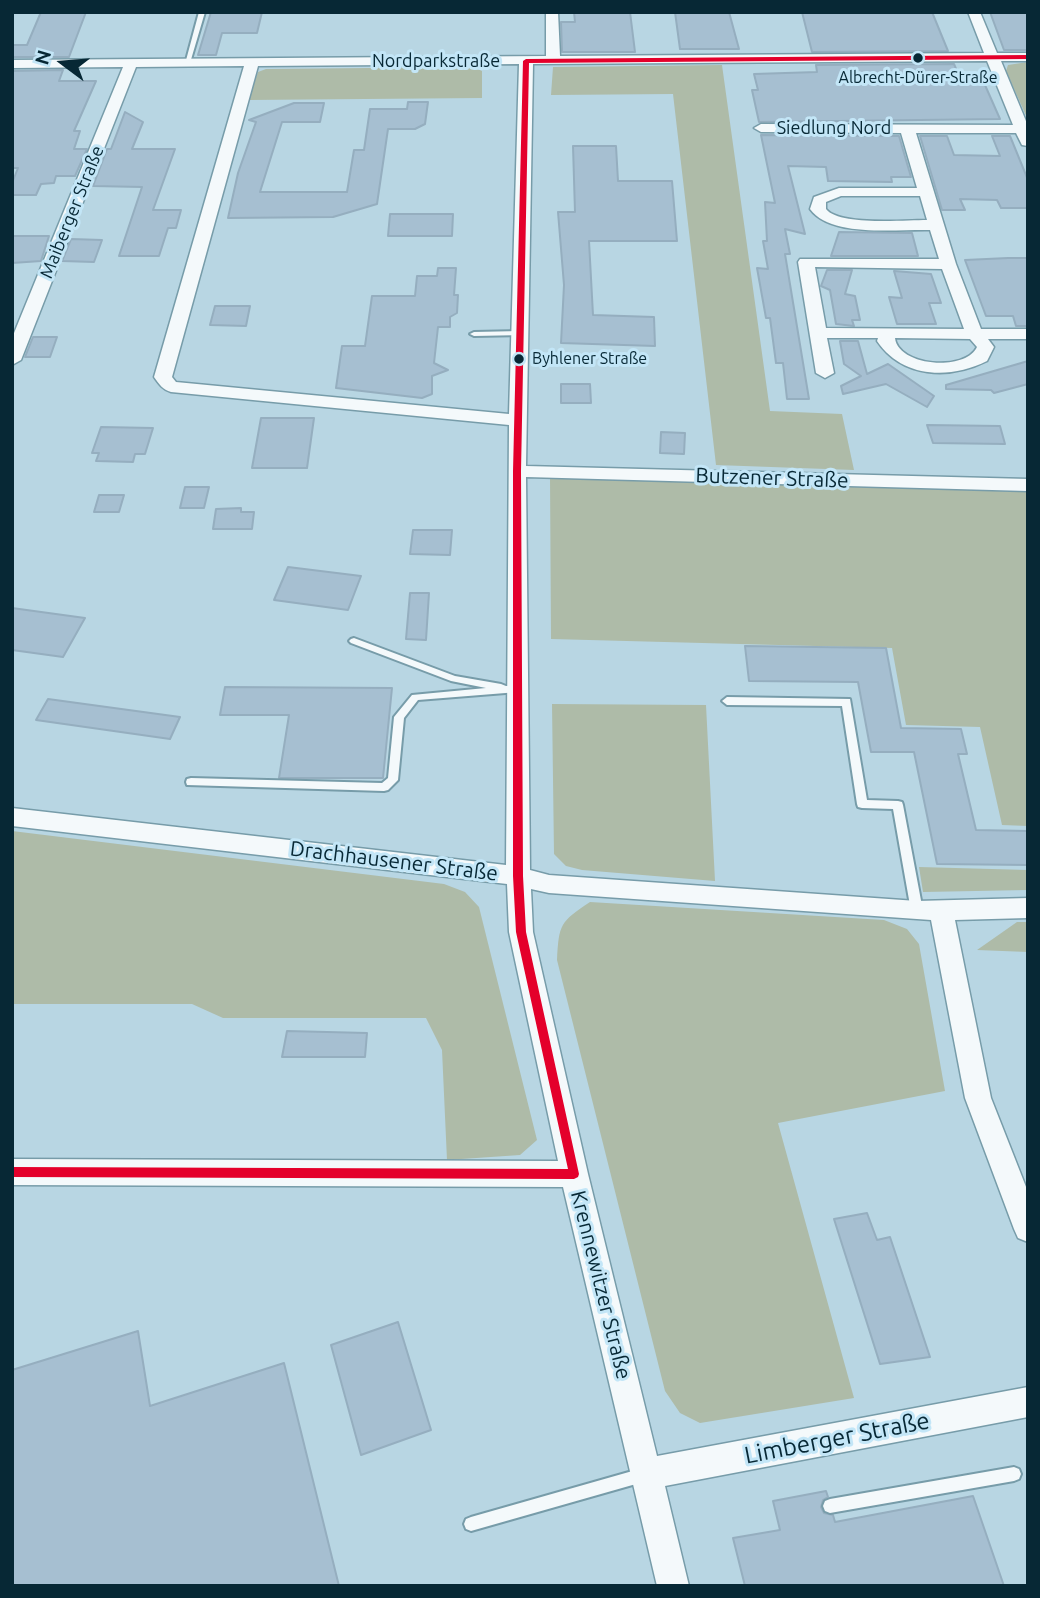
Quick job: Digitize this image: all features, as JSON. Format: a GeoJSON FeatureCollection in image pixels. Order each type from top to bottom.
{"type":"FeatureCollection","features":[{"type":"Feature","properties":{"kind":"street"},"geometry":{"type":"LineString","coordinates":[[552,12],[553,60]]}},
{"type":"Feature","properties":{"kind":"street"},"geometry":{"type":"LineString","coordinates":[[974,12],[1028,143]]}},
{"type":"Feature","properties":{"kind":"street","name":"Nordparkstraße"},"geometry":{"type":"LineString","coordinates":[[12,65],[1028,57]]}},
{"type":"Feature","properties":{"kind":"street","name":"Krennewitzer Straße"},"geometry":{"type":"LineString","coordinates":[[526,61],[517,471],[518,876],[521,932],[574,1174],[673,1586]]}},
{"type":"Feature","properties":{"kind":"street"},"geometry":{"type":"LineString","coordinates":[[252,63],[163,377],[171,387],[518,420]]}},
{"type":"Feature","properties":{"kind":"street","name":"Maiberger Straße"},"geometry":{"type":"LineString","coordinates":[[12,360],[131,64]]}},
{"type":"Feature","properties":{"kind":"street","name":"Siedlung Nord"},"geometry":{"type":"LineString","coordinates":[[761,128],[1021,129]]}},
{"type":"Feature","properties":{"kind":"street","name":"Siedlung Nord"},"geometry":{"type":"LineString","coordinates":[[890,333],[885,341],[889,349],[918,365],[957,368],[981,357],[986,347],[974,333],[948,264],[907,128]]}},
{"type":"Feature","properties":{"kind":"street"},"geometry":{"type":"LineString","coordinates":[[927,192],[839,192],[819,200],[818,209],[824,217],[847,224],[937,225]]}},
{"type":"Feature","properties":{"kind":"street"},"geometry":{"type":"LineString","coordinates":[[825,373],[806,262],[948,264]]}},
{"type":"Feature","properties":{"kind":"street"},"geometry":{"type":"LineString","coordinates":[[818,332],[1028,334]]}},
{"type":"Feature","properties":{"kind":"street","name":"Butzener Straße"},"geometry":{"type":"LineString","coordinates":[[517,471],[1028,485]]}},
{"type":"Feature","properties":{"kind":"street","name":"Drachhausener Straße"},"geometry":{"type":"LineString","coordinates":[[12,817],[518,876],[549,884],[929,910],[1028,908]]}},
{"type":"Feature","properties":{"kind":"street"},"geometry":{"type":"LineString","coordinates":[[929,910],[978,1098],[1028,1228]]}},
{"type":"Feature","properties":{"kind":"street"},"geometry":{"type":"LineString","coordinates":[[12,1172],[574,1174]]}},
{"type":"Feature","properties":{"kind":"street","name":"Limberger Straße"},"geometry":{"type":"LineString","coordinates":[[646,1474],[1028,1402]]}},
{"type":"Feature","properties":{"kind":"lane"},"geometry":{"type":"LineString","coordinates":[[187,63],[202,12]]}},
{"type":"Feature","properties":{"kind":"lane"},"geometry":{"type":"LineString","coordinates":[[474,334],[521,333]]}},
{"type":"Feature","properties":{"kind":"lane"},"geometry":{"type":"LineString","coordinates":[[354,641],[454,679],[518,689]]}},
{"type":"Feature","properties":{"kind":"lane"},"geometry":{"type":"LineString","coordinates":[[191,782],[384,787],[393,780],[399,717],[415,697],[518,689]]}},
{"type":"Feature","properties":{"kind":"lane"},"geometry":{"type":"LineString","coordinates":[[727,701],[846,702],[862,804],[898,805],[929,910]]}},
{"type":"Feature","properties":{"kind":"lane"},"geometry":{"type":"LineString","coordinates":[[471,1524],[646,1474]]}},
{"type":"Feature","properties":{"kind":"lane"},"geometry":{"type":"LineString","coordinates":[[830,1506],[1014,1474]]}},
{"type":"Feature","properties":{"kind":"green space"},"geometry":{"type":"Polygon","coordinates":[[[1028,62],[1028,120],[1006,71],[1008,65],[1028,62]]]}},
{"type":"Feature","properties":{"kind":"green space"},"geometry":{"type":"Polygon","coordinates":[[[722,65],[770,411],[842,414],[854,470],[716,465],[673,94],[551,95],[553,67],[722,65]]]}},
{"type":"Feature","properties":{"kind":"green space"},"geometry":{"type":"Polygon","coordinates":[[[473,67],[482,71],[482,98],[248,100],[258,72],[266,69],[473,67]]]}},
{"type":"Feature","properties":{"kind":"green space"},"geometry":{"type":"Polygon","coordinates":[[[550,476],[1028,492],[1028,826],[1002,825],[980,727],[906,725],[892,648],[551,639],[550,476]]]}},
{"type":"Feature","properties":{"kind":"green space"},"geometry":{"type":"Polygon","coordinates":[[[552,704],[706,705],[715,881],[582,870],[566,866],[554,854],[552,704]]]}},
{"type":"Feature","properties":{"kind":"green space"},"geometry":{"type":"Polygon","coordinates":[[[12,831],[444,884],[465,892],[479,907],[537,1140],[520,1155],[447,1160],[442,1050],[426,1018],[223,1018],[192,1004],[12,1004],[12,831]]]}},
{"type":"Feature","properties":{"kind":"green space"},"geometry":{"type":"Polygon","coordinates":[[[919,867],[1028,870],[1028,890],[923,892],[919,867]]]}},
{"type":"Feature","properties":{"kind":"green space"},"geometry":{"type":"Polygon","coordinates":[[[590,902],[884,920],[907,929],[919,944],[945,1091],[778,1123],[854,1398],[700,1423],[680,1413],[665,1391],[557,960],[563,925],[572,914],[590,902]]]}},
{"type":"Feature","properties":{"kind":"green space"},"geometry":{"type":"Polygon","coordinates":[[[1017,922],[1028,922],[1028,952],[977,950],[1017,922]]]}},
{"type":"Feature","properties":{"kind":"building"},"geometry":{"type":"Polygon","coordinates":[[[41,12],[86,12],[69,57],[12,57],[12,45],[27,45],[41,12]]]}},
{"type":"Feature","properties":{"kind":"building"},"geometry":{"type":"Polygon","coordinates":[[[211,12],[262,12],[257,33],[222,33],[216,55],[198,55],[211,12]]]}},
{"type":"Feature","properties":{"kind":"building"},"geometry":{"type":"Polygon","coordinates":[[[574,12],[630,12],[635,52],[562,52],[561,22],[575,22],[574,12]]]}},
{"type":"Feature","properties":{"kind":"building"},"geometry":{"type":"Polygon","coordinates":[[[675,12],[729,12],[739,49],[680,49],[675,12]]]}},
{"type":"Feature","properties":{"kind":"building"},"geometry":{"type":"Polygon","coordinates":[[[802,12],[932,12],[948,51],[812,52],[802,12]]]}},
{"type":"Feature","properties":{"kind":"building"},"geometry":{"type":"Polygon","coordinates":[[[990,12],[1028,12],[1028,50],[1004,50],[990,12]]]}},
{"type":"Feature","properties":{"kind":"building"},"geometry":{"type":"Polygon","coordinates":[[[954,64],[959,76],[981,76],[1000,119],[759,122],[752,90],[758,90],[754,74],[817,72],[816,65],[954,64]]]}},
{"type":"Feature","properties":{"kind":"building"},"geometry":{"type":"Polygon","coordinates":[[[63,70],[59,81],[96,81],[74,131],[80,131],[74,149],[87,149],[75,176],[56,176],[54,183],[41,184],[36,195],[12,195],[12,183],[18,168],[12,168],[12,71],[63,70]]]}},
{"type":"Feature","properties":{"kind":"building"},"geometry":{"type":"Polygon","coordinates":[[[408,102],[428,102],[425,124],[415,129],[388,129],[377,204],[333,217],[228,218],[238,173],[256,122],[249,120],[294,103],[324,103],[320,122],[282,122],[260,192],[347,192],[354,150],[364,150],[370,109],[407,109],[408,102]]]}},
{"type":"Feature","properties":{"kind":"building"},"geometry":{"type":"Polygon","coordinates":[[[125,112],[143,122],[132,149],[175,149],[153,210],[181,210],[176,228],[168,228],[159,256],[119,256],[142,187],[93,186],[125,112]]]}},
{"type":"Feature","properties":{"kind":"building"},"geometry":{"type":"Polygon","coordinates":[[[761,135],[899,136],[911,177],[891,177],[892,182],[828,181],[826,167],[788,166],[805,234],[785,229],[790,254],[785,254],[809,399],[787,399],[783,363],[776,363],[770,318],[766,318],[757,268],[768,269],[763,241],[767,241],[765,202],[775,203],[761,135]]]}},
{"type":"Feature","properties":{"kind":"building"},"geometry":{"type":"Polygon","coordinates":[[[920,136],[947,136],[954,155],[1000,156],[992,136],[1010,136],[1028,180],[1028,208],[1001,208],[997,200],[960,199],[965,210],[942,210],[920,136]]]}},
{"type":"Feature","properties":{"kind":"building"},"geometry":{"type":"Polygon","coordinates":[[[573,146],[616,146],[618,181],[672,181],[677,241],[589,241],[593,315],[654,317],[655,346],[561,343],[564,285],[558,212],[575,212],[573,146]]]}},
{"type":"Feature","properties":{"kind":"building"},"geometry":{"type":"Polygon","coordinates":[[[390,214],[453,214],[452,236],[388,236],[390,214]]]}},
{"type":"Feature","properties":{"kind":"building"},"geometry":{"type":"Polygon","coordinates":[[[839,232],[912,233],[918,256],[831,256],[839,232]]]}},
{"type":"Feature","properties":{"kind":"building"},"geometry":{"type":"Polygon","coordinates":[[[12,236],[49,236],[41,261],[12,263],[12,236]]]}},
{"type":"Feature","properties":{"kind":"building"},"geometry":{"type":"Polygon","coordinates":[[[71,239],[102,240],[94,262],[62,261],[71,239]]]}},
{"type":"Feature","properties":{"kind":"building"},"geometry":{"type":"Polygon","coordinates":[[[1028,258],[1028,326],[1016,326],[1013,316],[986,316],[965,260],[1028,258]]]}},
{"type":"Feature","properties":{"kind":"building"},"geometry":{"type":"Polygon","coordinates":[[[438,268],[456,268],[454,295],[458,295],[457,313],[450,317],[450,327],[438,327],[434,363],[448,370],[432,376],[432,394],[422,398],[336,388],[342,346],[365,346],[372,296],[415,296],[417,276],[437,276],[438,268]]]}},
{"type":"Feature","properties":{"kind":"building"},"geometry":{"type":"Polygon","coordinates":[[[827,270],[852,270],[845,294],[855,296],[860,320],[852,320],[854,326],[836,324],[830,290],[821,286],[827,270]]]}},
{"type":"Feature","properties":{"kind":"building"},"geometry":{"type":"Polygon","coordinates":[[[894,271],[931,274],[941,303],[929,303],[936,324],[897,324],[889,297],[902,298],[894,271]]]}},
{"type":"Feature","properties":{"kind":"building"},"geometry":{"type":"Polygon","coordinates":[[[215,306],[250,306],[246,326],[210,325],[215,306]]]}},
{"type":"Feature","properties":{"kind":"building"},"geometry":{"type":"Polygon","coordinates":[[[33,337],[57,337],[50,357],[25,357],[33,337]]]}},
{"type":"Feature","properties":{"kind":"building"},"geometry":{"type":"Polygon","coordinates":[[[840,341],[858,341],[867,374],[888,364],[934,396],[927,407],[886,384],[843,394],[841,386],[861,376],[844,364],[840,341]]]}},
{"type":"Feature","properties":{"kind":"building"},"geometry":{"type":"Polygon","coordinates":[[[1028,361],[1028,384],[994,393],[991,390],[946,389],[946,385],[1028,361]]]}},
{"type":"Feature","properties":{"kind":"building"},"geometry":{"type":"Polygon","coordinates":[[[561,384],[590,384],[591,403],[561,403],[561,384]]]}},
{"type":"Feature","properties":{"kind":"building"},"geometry":{"type":"Polygon","coordinates":[[[261,418],[314,418],[307,468],[252,468],[261,418]]]}},
{"type":"Feature","properties":{"kind":"building"},"geometry":{"type":"Polygon","coordinates":[[[927,425],[1000,426],[1005,444],[933,443],[927,425]]]}},
{"type":"Feature","properties":{"kind":"building"},"geometry":{"type":"Polygon","coordinates":[[[101,427],[153,428],[145,454],[135,454],[133,462],[96,461],[99,453],[92,453],[101,427]]]}},
{"type":"Feature","properties":{"kind":"building"},"geometry":{"type":"Polygon","coordinates":[[[661,432],[685,433],[684,454],[660,453],[661,432]]]}},
{"type":"Feature","properties":{"kind":"building"},"geometry":{"type":"Polygon","coordinates":[[[185,487],[209,487],[204,508],[180,508],[185,487]]]}},
{"type":"Feature","properties":{"kind":"building"},"geometry":{"type":"Polygon","coordinates":[[[99,495],[124,495],[119,512],[94,512],[99,495]]]}},
{"type":"Feature","properties":{"kind":"building"},"geometry":{"type":"Polygon","coordinates":[[[241,508],[241,512],[254,512],[252,529],[213,529],[216,509],[241,508]]]}},
{"type":"Feature","properties":{"kind":"building"},"geometry":{"type":"Polygon","coordinates":[[[413,530],[452,530],[450,555],[410,554],[413,530]]]}},
{"type":"Feature","properties":{"kind":"building"},"geometry":{"type":"Polygon","coordinates":[[[288,567],[361,576],[348,610],[274,600],[288,567]]]}},
{"type":"Feature","properties":{"kind":"building"},"geometry":{"type":"Polygon","coordinates":[[[410,593],[429,593],[426,640],[406,639],[410,593]]]}},
{"type":"Feature","properties":{"kind":"building"},"geometry":{"type":"Polygon","coordinates":[[[12,608],[85,618],[63,657],[12,650],[12,608]]]}},
{"type":"Feature","properties":{"kind":"building"},"geometry":{"type":"Polygon","coordinates":[[[745,646],[886,648],[901,728],[961,729],[967,754],[958,754],[976,830],[1028,831],[1028,865],[937,864],[914,752],[871,752],[858,682],[749,681],[745,646]]]}},
{"type":"Feature","properties":{"kind":"building"},"geometry":{"type":"Polygon","coordinates":[[[225,687],[392,688],[383,778],[279,778],[289,715],[220,715],[225,687]]]}},
{"type":"Feature","properties":{"kind":"building"},"geometry":{"type":"Polygon","coordinates":[[[48,699],[180,717],[170,739],[36,720],[48,699]]]}},
{"type":"Feature","properties":{"kind":"building"},"geometry":{"type":"Polygon","coordinates":[[[287,1031],[367,1033],[365,1057],[282,1057],[287,1031]]]}},
{"type":"Feature","properties":{"kind":"building"},"geometry":{"type":"Polygon","coordinates":[[[867,1213],[877,1240],[890,1237],[930,1357],[880,1364],[834,1219],[867,1213]]]}},
{"type":"Feature","properties":{"kind":"building"},"geometry":{"type":"Polygon","coordinates":[[[398,1322],[431,1430],[361,1455],[331,1345],[398,1322]]]}},
{"type":"Feature","properties":{"kind":"building"},"geometry":{"type":"Polygon","coordinates":[[[138,1331],[150,1406],[284,1363],[339,1586],[12,1586],[12,1370],[138,1331]]]}},
{"type":"Feature","properties":{"kind":"building"},"geometry":{"type":"Polygon","coordinates":[[[826,1491],[828,1497],[823,1500],[821,1507],[824,1513],[833,1515],[835,1522],[973,1496],[1004,1586],[745,1586],[733,1538],[780,1530],[773,1501],[826,1491]]]}},
{"type":"Feature","properties":{"kind":"transit line"},"geometry":{"type":"LineString","coordinates":[[526,61],[1028,57]]}},
{"type":"Feature","properties":{"kind":"transit line"},"geometry":{"type":"LineString","coordinates":[[526,61],[517,471],[518,876],[521,932],[574,1174]]}},
{"type":"Feature","properties":{"kind":"transit line"},"geometry":{"type":"LineString","coordinates":[[12,1172],[574,1174]]}},
{"type":"Feature","properties":{"kind":"place","name":"Albrecht-Dürer-Straße"},"geometry":{"type":"Point","coordinates":[918,58]}},
{"type":"Feature","properties":{"kind":"place","name":"Byhlener Straße"},"geometry":{"type":"Point","coordinates":[519,359]}}]}
